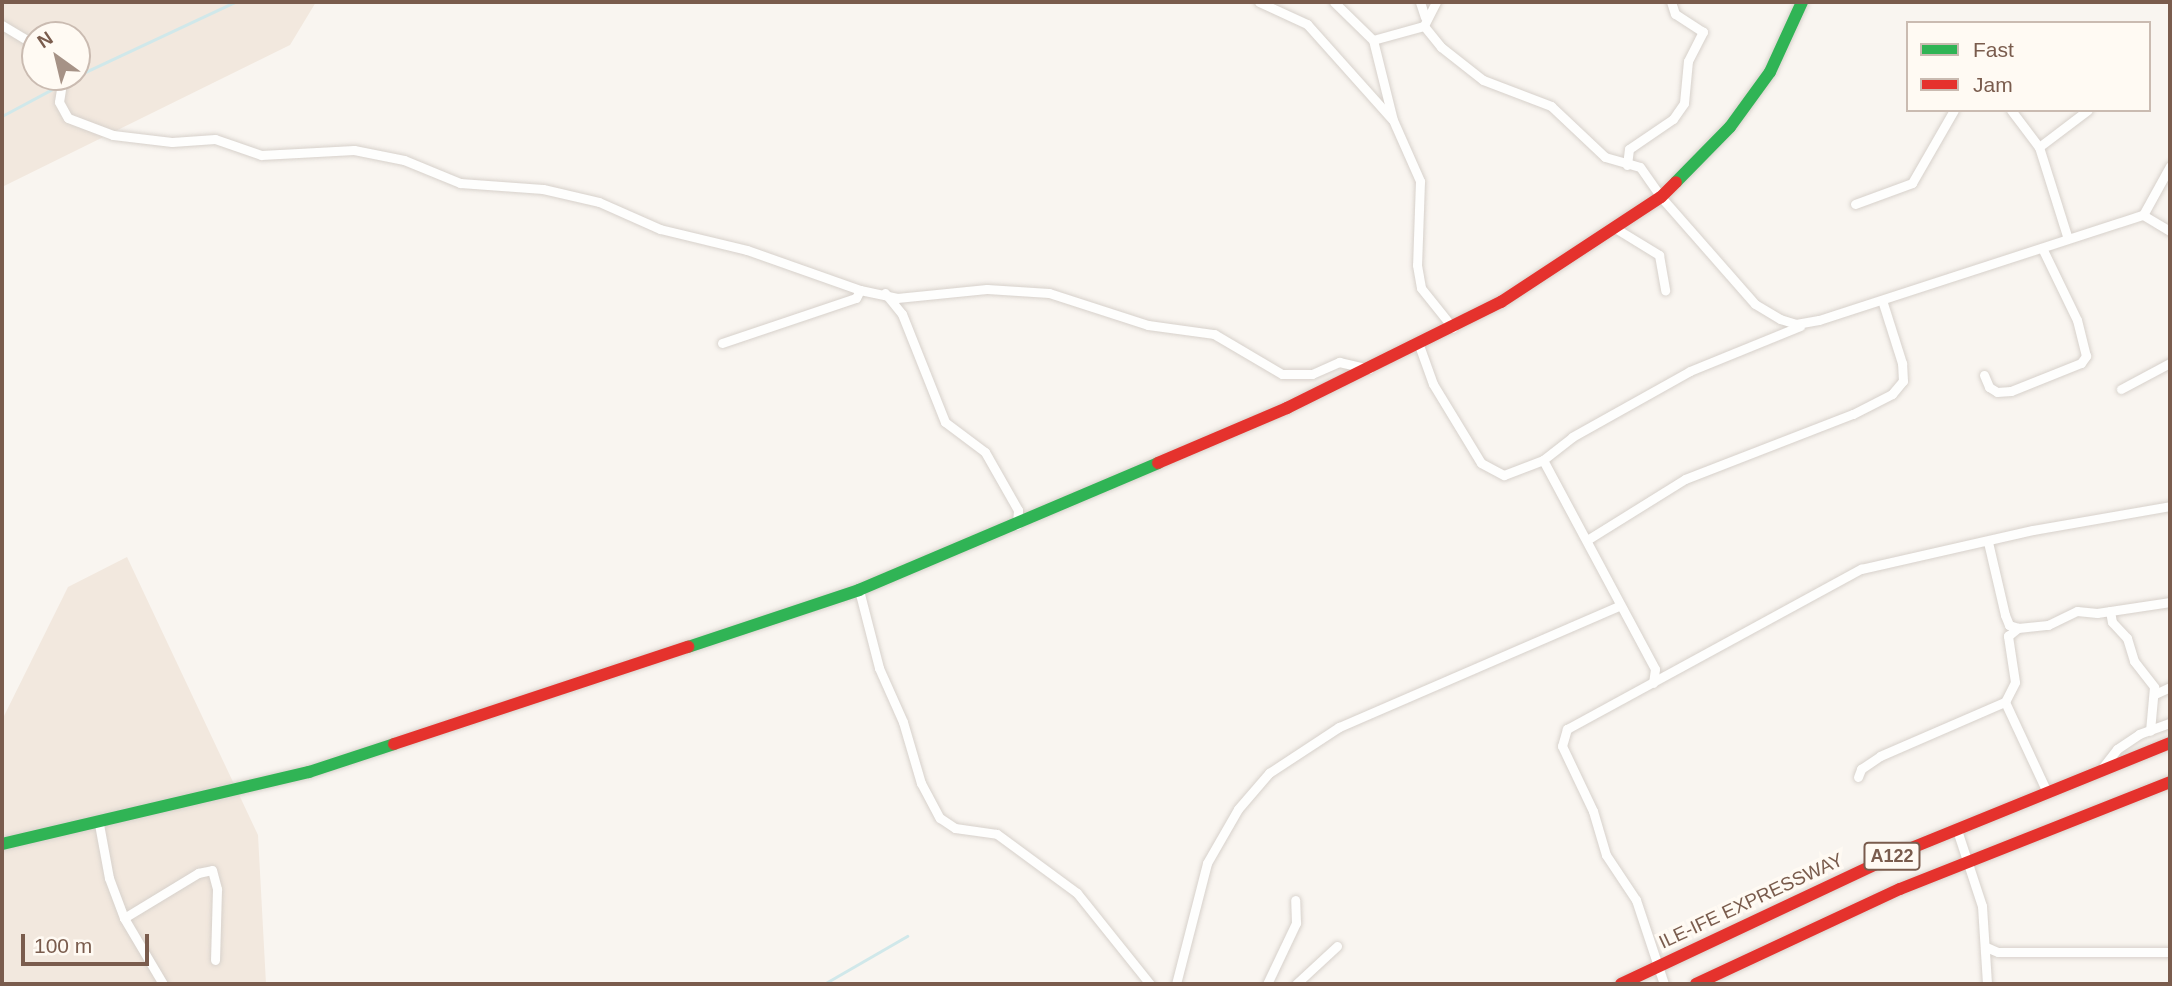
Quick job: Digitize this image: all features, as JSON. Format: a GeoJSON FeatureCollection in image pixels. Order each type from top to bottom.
{"type":"FeatureCollection","features":[{"type":"Feature","properties":{"kind":"main road"},"geometry":{"type":"LineString","coordinates":[[2,844],[99,824],[334,764],[859,590],[1017,525],[1369,369],[1453,328],[1615,229],[1661,197],[1730,127],[1770,72],[1802,2]]}},
{"type":"Feature","properties":{"kind":"main road","name":"ILE-IFE EXPRESSWAY"},"geometry":{"type":"LineString","coordinates":[[1621,984],[1956,829],[2103,767],[2170,743]]}},
{"type":"Feature","properties":{"kind":"main road","name":"A122"},"geometry":{"type":"LineString","coordinates":[[1696,984],[1969,860],[2170,782]]}},
{"type":"Feature","properties":{"kind":"street"},"geometry":{"type":"LineString","coordinates":[[1259,2],[1307,24],[1393,120]]}},
{"type":"Feature","properties":{"kind":"street"},"geometry":{"type":"LineString","coordinates":[[1334,2],[1373,40],[1393,120],[1420,181],[1417,265],[1422,288],[1453,328]]}},
{"type":"Feature","properties":{"kind":"street"},"geometry":{"type":"LineString","coordinates":[[1420,2],[1424,22],[1441,47],[1483,80],[1551,106],[1605,157],[1646,172],[1661,197],[1755,304],[1796,324],[1819,320]]}},
{"type":"Feature","properties":{"kind":"street"},"geometry":{"type":"LineString","coordinates":[[1373,40],[1424,22],[1436,2]]}},
{"type":"Feature","properties":{"kind":"street"},"geometry":{"type":"LineString","coordinates":[[1627,165],[1629,149],[1673,119],[1684,103],[1688,61],[1703,32],[1675,14],[1671,2]]}},
{"type":"Feature","properties":{"kind":"street"},"geometry":{"type":"LineString","coordinates":[[2,25],[21,37]]}},
{"type":"Feature","properties":{"kind":"street"},"geometry":{"type":"LineString","coordinates":[[61,91],[59,102],[68,118],[84,128],[172,142],[215,139],[261,155],[354,150],[404,160],[460,183],[568,194],[611,205],[660,229],[747,250],[860,290],[885,293],[907,300],[988,289],[1049,293],[1148,325],[1214,334],[1260,365],[1292,377],[1312,374],[1339,362],[1369,369]]}},
{"type":"Feature","properties":{"kind":"street"},"geometry":{"type":"LineString","coordinates":[[1855,204],[1912,183],[1953,112]]}},
{"type":"Feature","properties":{"kind":"street"},"geometry":{"type":"LineString","coordinates":[[2013,112],[2039,147],[2068,239]]}},
{"type":"Feature","properties":{"kind":"street"},"geometry":{"type":"LineString","coordinates":[[2039,147],[2085,112]]}},
{"type":"Feature","properties":{"kind":"street"},"geometry":{"type":"LineString","coordinates":[[1419,345],[1433,384],[1481,463],[1504,475],[1543,460],[1572,437],[1690,371],[1819,320],[2143,215],[2170,166]]}},
{"type":"Feature","properties":{"kind":"street"},"geometry":{"type":"LineString","coordinates":[[2143,215],[2170,231]]}},
{"type":"Feature","properties":{"kind":"street"},"geometry":{"type":"LineString","coordinates":[[1615,229],[1659,255],[1665,290]]}},
{"type":"Feature","properties":{"kind":"street"},"geometry":{"type":"LineString","coordinates":[[1984,375],[1989,387],[1997,392],[2011,391],[2081,363],[2086,356],[2077,320],[2042,248]]}},
{"type":"Feature","properties":{"kind":"street"},"geometry":{"type":"LineString","coordinates":[[722,342],[856,298],[860,290]]}},
{"type":"Feature","properties":{"kind":"street"},"geometry":{"type":"LineString","coordinates":[[885,293],[902,314],[945,422],[985,453],[1018,510],[1017,525]]}},
{"type":"Feature","properties":{"kind":"street"},"geometry":{"type":"LineString","coordinates":[[1587,540],[1685,479],[1853,414],[1892,394],[1903,381],[1902,363],[1882,300]]}},
{"type":"Feature","properties":{"kind":"street"},"geometry":{"type":"LineString","coordinates":[[2121,389],[2170,363]]}},
{"type":"Feature","properties":{"kind":"street"},"geometry":{"type":"LineString","coordinates":[[1543,460],[1655,669],[1653,683]]}},
{"type":"Feature","properties":{"kind":"street"},"geometry":{"type":"LineString","coordinates":[[1664,984],[1636,901],[1606,855],[1593,811],[1561,740],[1581,720],[1861,569],[2170,506]]}},
{"type":"Feature","properties":{"kind":"street"},"geometry":{"type":"LineString","coordinates":[[1988,542],[2005,615],[2010,625],[2018,628],[2048,625],[2077,611],[2110,611],[2170,602]]}},
{"type":"Feature","properties":{"kind":"street"},"geometry":{"type":"LineString","coordinates":[[859,590],[882,678],[903,722],[921,783],[940,818],[955,828],[997,834],[1077,893],[1150,984]]}},
{"type":"Feature","properties":{"kind":"street"},"geometry":{"type":"LineString","coordinates":[[1175,984],[1207,863],[1238,809],[1269,774],[1339,727],[1619,606]]}},
{"type":"Feature","properties":{"kind":"street"},"geometry":{"type":"LineString","coordinates":[[2110,611],[2155,695],[2155,712],[2150,731]]}},
{"type":"Feature","properties":{"kind":"street"},"geometry":{"type":"LineString","coordinates":[[1858,777],[1861,769],[1880,756],[2005,702],[2015,681],[2008,636],[2018,628]]}},
{"type":"Feature","properties":{"kind":"street"},"geometry":{"type":"LineString","coordinates":[[1655,669],[1668,674]]}},
{"type":"Feature","properties":{"kind":"street"},"geometry":{"type":"LineString","coordinates":[[2155,695],[2170,687]]}},
{"type":"Feature","properties":{"kind":"street"},"geometry":{"type":"LineString","coordinates":[[2005,702],[2046,790]]}},
{"type":"Feature","properties":{"kind":"street"},"geometry":{"type":"LineString","coordinates":[[2103,767],[2117,749],[2168,724],[2155,712]]}},
{"type":"Feature","properties":{"kind":"street"},"geometry":{"type":"LineString","coordinates":[[99,824],[109,878],[124,918],[163,984]]}},
{"type":"Feature","properties":{"kind":"street"},"geometry":{"type":"LineString","coordinates":[[1956,829],[1969,860],[1982,906],[1987,984]]}},
{"type":"Feature","properties":{"kind":"street"},"geometry":{"type":"LineString","coordinates":[[124,918],[198,873],[212,870],[217,889],[215,960]]}},
{"type":"Feature","properties":{"kind":"street"},"geometry":{"type":"LineString","coordinates":[[1267,984],[1296,923],[1295,900]]}},
{"type":"Feature","properties":{"kind":"street"},"geometry":{"type":"LineString","coordinates":[[1296,984],[1337,946]]}},
{"type":"Feature","properties":{"kind":"street"},"geometry":{"type":"LineString","coordinates":[[1986,947],[1998,952],[2170,951]]}},
{"type":"Feature","properties":{"kind":"shaded area"},"geometry":{"type":"Polygon","coordinates":[[[2,2],[316,2],[290,45],[2,187],[2,2]]]}},
{"type":"Feature","properties":{"kind":"shaded area"},"geometry":{"type":"Polygon","coordinates":[[[127,557],[258,835],[266,984],[2,984],[2,720],[68,587],[127,557]]]}},
{"type":"Feature","properties":{"kind":"waterway"},"geometry":{"type":"LineString","coordinates":[[91,69],[235,2]]}},
{"type":"Feature","properties":{"kind":"waterway"},"geometry":{"type":"LineString","coordinates":[[2,116],[49,91]]}},
{"type":"Feature","properties":{"kind":"waterway"},"geometry":{"type":"LineString","coordinates":[[824,984],[907,936]]}},
{"type":"Feature","properties":{"kind":"traffic: fast"},"geometry":{"type":"LineString","coordinates":[[1676,182],[1730,127],[1770,72],[1802,2]]}},
{"type":"Feature","properties":{"kind":"traffic: fast"},"geometry":{"type":"LineString","coordinates":[[688,647],[859,590],[1158,463]]}},
{"type":"Feature","properties":{"kind":"traffic: fast"},"geometry":{"type":"LineString","coordinates":[[2,844],[309,772],[394,744]]}},
{"type":"Feature","properties":{"kind":"traffic: jam"},"geometry":{"type":"LineString","coordinates":[[1158,463],[1287,408],[1501,302],[1661,197],[1676,182]]}},
{"type":"Feature","properties":{"kind":"traffic: jam"},"geometry":{"type":"LineString","coordinates":[[394,744],[688,647]]}},
{"type":"Feature","properties":{"kind":"traffic: jam"},"geometry":{"type":"LineString","coordinates":[[1621,984],[1904,851],[2170,743]]}},
{"type":"Feature","properties":{"kind":"traffic: jam"},"geometry":{"type":"LineString","coordinates":[[1696,984],[1900,889],[2170,782]]}}]}
